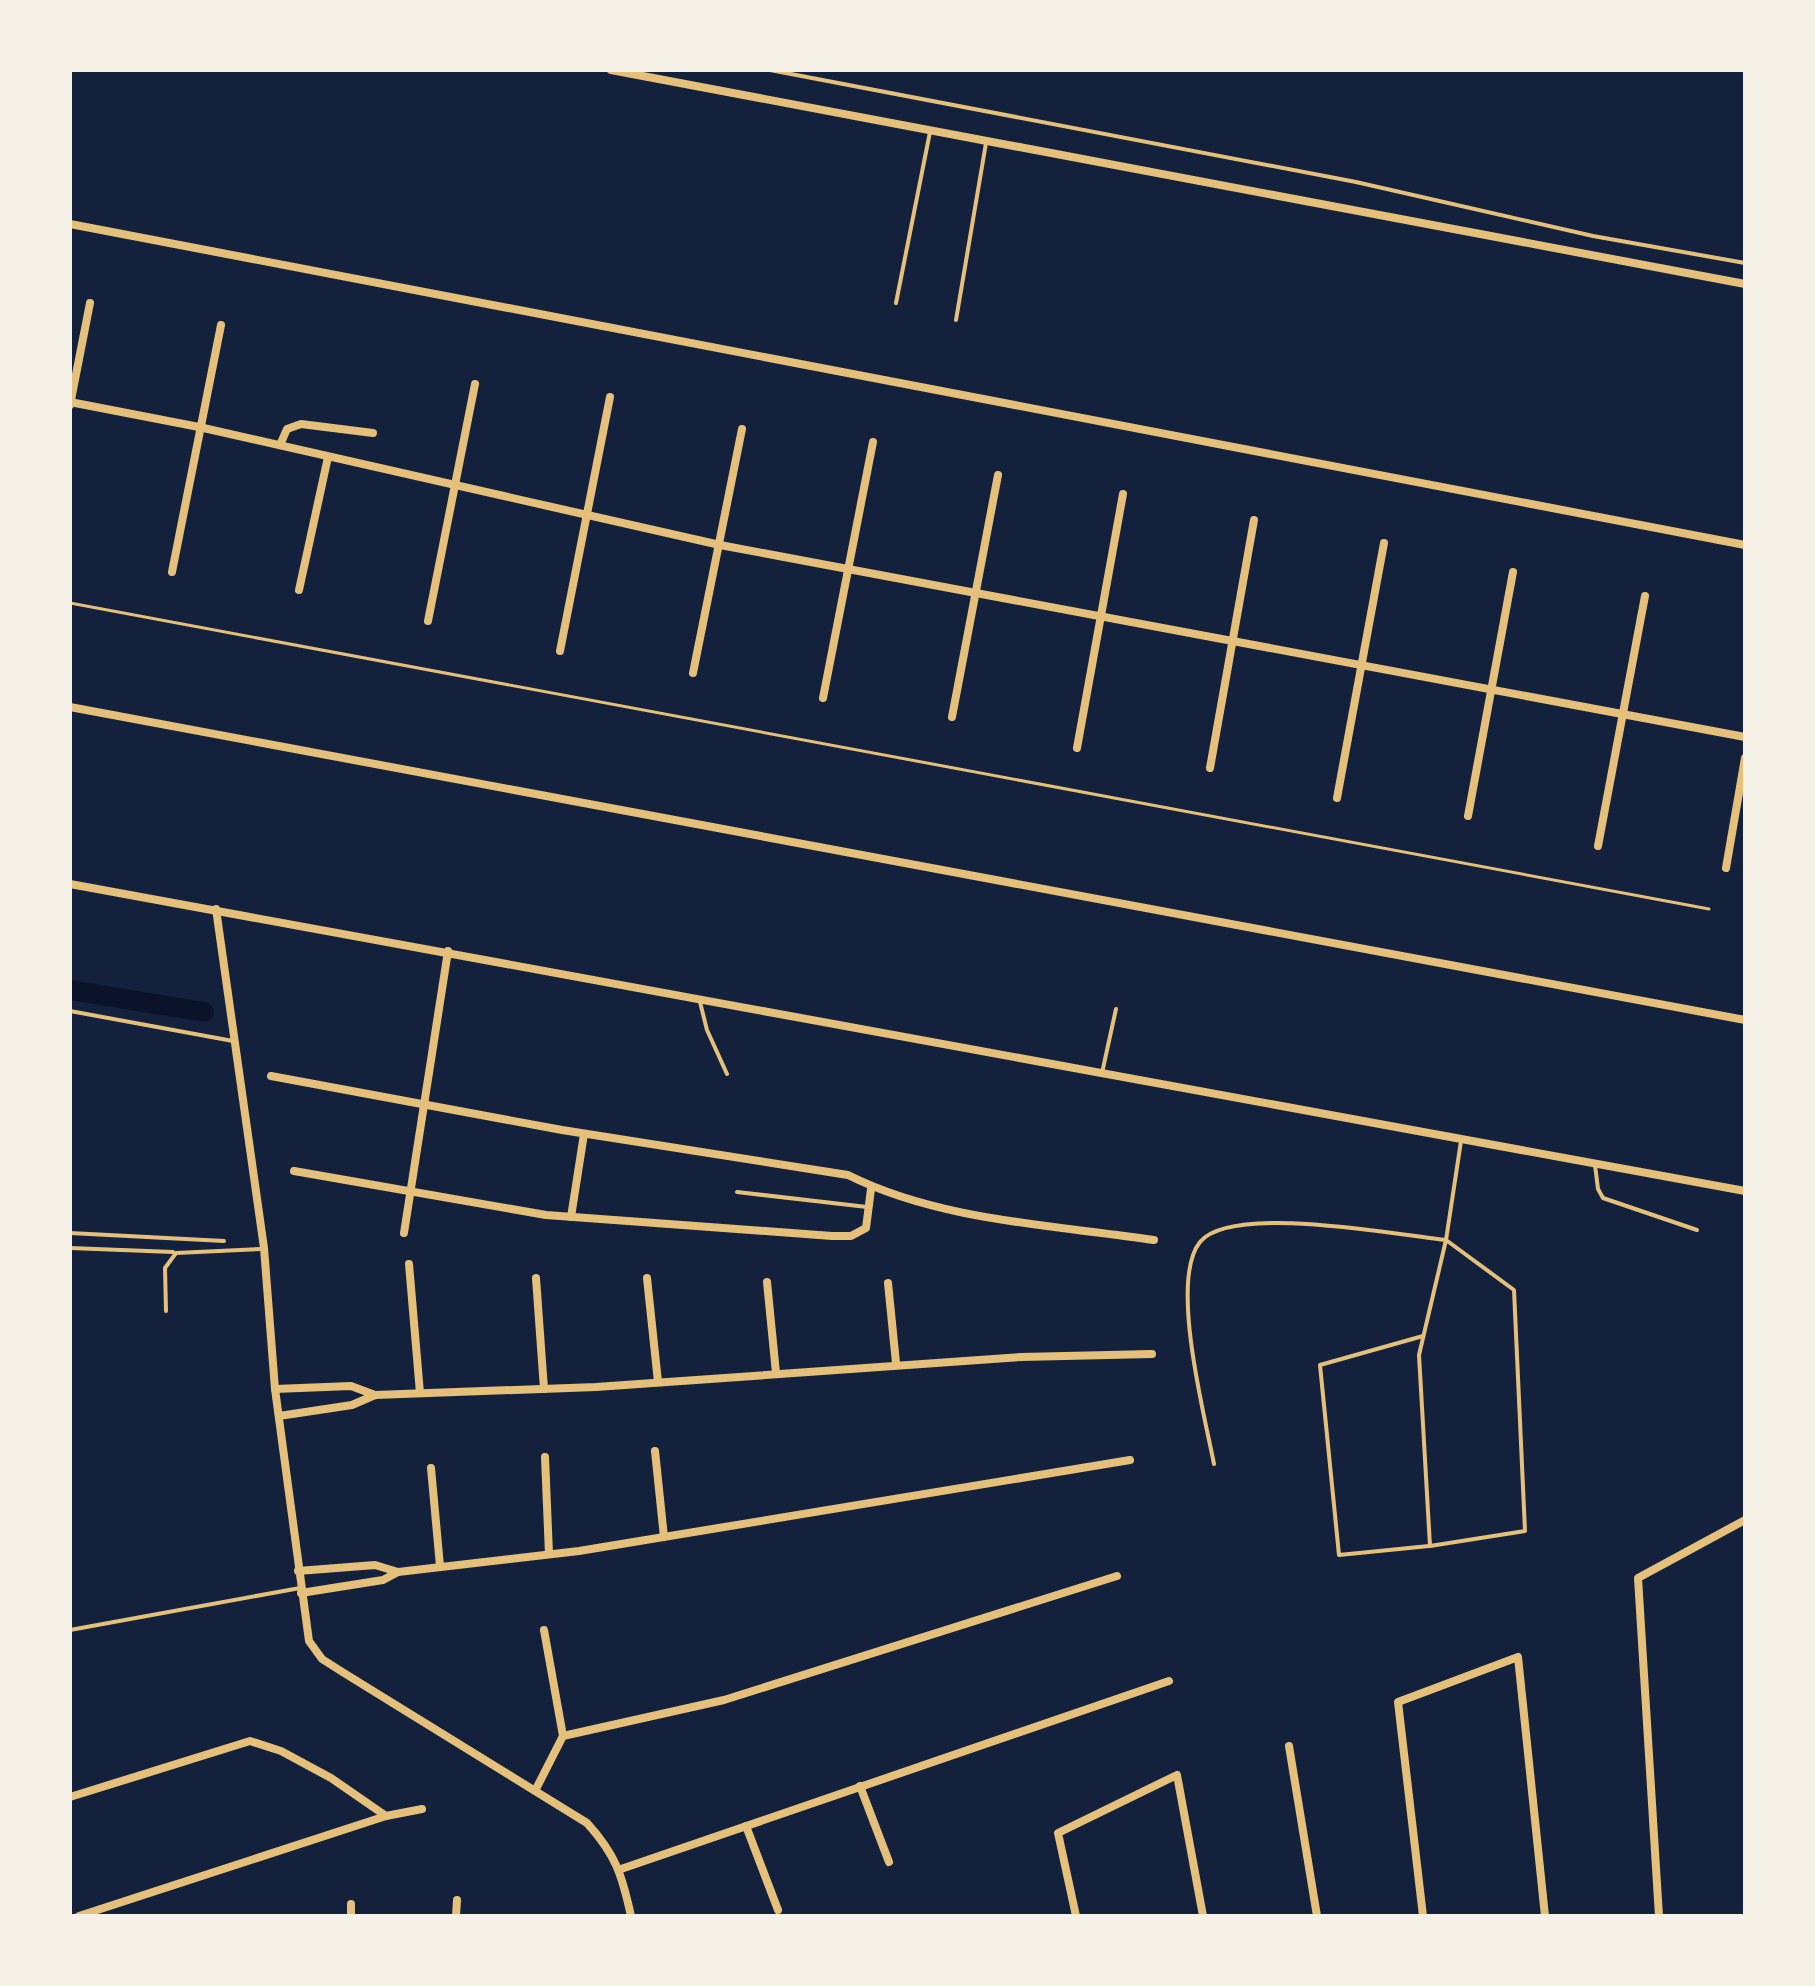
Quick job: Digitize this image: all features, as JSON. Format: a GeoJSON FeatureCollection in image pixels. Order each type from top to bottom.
{"type":"FeatureCollection","features":[{"type":"Feature","properties":{"kind":"street"},"geometry":{"type":"LineString","coordinates":[[611,70],[1745,284]]}},
{"type":"Feature","properties":{"kind":"street"},"geometry":{"type":"LineString","coordinates":[[70,224],[1745,545]]}},
{"type":"Feature","properties":{"kind":"street"},"geometry":{"type":"LineString","coordinates":[[90,303],[70,403],[199,427],[585,517],[720,545],[1745,737]]}},
{"type":"Feature","properties":{"kind":"street"},"geometry":{"type":"LineString","coordinates":[[172,572],[221,325]]}},
{"type":"Feature","properties":{"kind":"street"},"geometry":{"type":"LineString","coordinates":[[428,621],[475,384]]}},
{"type":"Feature","properties":{"kind":"street"},"geometry":{"type":"LineString","coordinates":[[560,651],[610,397]]}},
{"type":"Feature","properties":{"kind":"street"},"geometry":{"type":"LineString","coordinates":[[280,445],[287,429],[301,424],[373,433]]}},
{"type":"Feature","properties":{"kind":"street"},"geometry":{"type":"LineString","coordinates":[[693,673],[742,429]]}},
{"type":"Feature","properties":{"kind":"street"},"geometry":{"type":"LineString","coordinates":[[823,698],[873,442]]}},
{"type":"Feature","properties":{"kind":"street"},"geometry":{"type":"LineString","coordinates":[[299,590],[328,457]]}},
{"type":"Feature","properties":{"kind":"street"},"geometry":{"type":"LineString","coordinates":[[952,717],[998,475]]}},
{"type":"Feature","properties":{"kind":"street"},"geometry":{"type":"LineString","coordinates":[[1077,748],[1104,615],[1123,494]]}},
{"type":"Feature","properties":{"kind":"street"},"geometry":{"type":"LineString","coordinates":[[1210,768],[1254,520]]}},
{"type":"Feature","properties":{"kind":"street"},"geometry":{"type":"LineString","coordinates":[[1337,798],[1384,543]]}},
{"type":"Feature","properties":{"kind":"street"},"geometry":{"type":"LineString","coordinates":[[1468,816],[1513,572]]}},
{"type":"Feature","properties":{"kind":"street"},"geometry":{"type":"LineString","coordinates":[[1598,846],[1645,596]]}},
{"type":"Feature","properties":{"kind":"street"},"geometry":{"type":"LineString","coordinates":[[70,707],[1745,1020]]}},
{"type":"Feature","properties":{"kind":"street"},"geometry":{"type":"LineString","coordinates":[[1726,868],[1745,758]]}},
{"type":"Feature","properties":{"kind":"street"},"geometry":{"type":"LineString","coordinates":[[70,884],[1745,1191]]}},
{"type":"Feature","properties":{"kind":"street"},"geometry":{"type":"LineString","coordinates":[[216,909],[264,1248],[275,1389],[292,1497],[300,1591],[309,1641],[322,1659],[587,1823],[605,1842],[621,1869],[631,1916]]}},
{"type":"Feature","properties":{"kind":"street"},"geometry":{"type":"LineString","coordinates":[[404,1233],[448,951]]}},
{"type":"Feature","properties":{"kind":"street"},"geometry":{"type":"LineString","coordinates":[[271,1076],[584,1134],[848,1175],[871,1189],[938,1208],[1154,1240]]}},
{"type":"Feature","properties":{"kind":"street"},"geometry":{"type":"LineString","coordinates":[[571,1217],[584,1134]]}},
{"type":"Feature","properties":{"kind":"street"},"geometry":{"type":"LineString","coordinates":[[294,1171],[571,1217],[851,1236],[866,1228],[871,1189]]}},
{"type":"Feature","properties":{"kind":"street"},"geometry":{"type":"LineString","coordinates":[[409,1264],[420,1393]]}},
{"type":"Feature","properties":{"kind":"street"},"geometry":{"type":"LineString","coordinates":[[536,1278],[544,1389]]}},
{"type":"Feature","properties":{"kind":"street"},"geometry":{"type":"LineString","coordinates":[[647,1278],[658,1382]]}},
{"type":"Feature","properties":{"kind":"street"},"geometry":{"type":"LineString","coordinates":[[767,1282],[776,1373]]}},
{"type":"Feature","properties":{"kind":"street"},"geometry":{"type":"LineString","coordinates":[[888,1283],[896,1363]]}},
{"type":"Feature","properties":{"kind":"street"},"geometry":{"type":"LineString","coordinates":[[279,1416],[352,1405],[375,1395],[658,1382],[896,1363],[1152,1354]]}},
{"type":"Feature","properties":{"kind":"street"},"geometry":{"type":"LineString","coordinates":[[275,1389],[351,1386],[375,1395]]}},
{"type":"Feature","properties":{"kind":"street"},"geometry":{"type":"LineString","coordinates":[[655,1451],[664,1537]]}},
{"type":"Feature","properties":{"kind":"street"},"geometry":{"type":"LineString","coordinates":[[545,1457],[549,1554]]}},
{"type":"Feature","properties":{"kind":"street"},"geometry":{"type":"LineString","coordinates":[[300,1591],[383,1580],[398,1572],[664,1537],[1130,1460]]}},
{"type":"Feature","properties":{"kind":"street"},"geometry":{"type":"LineString","coordinates":[[431,1468],[440,1566]]}},
{"type":"Feature","properties":{"kind":"street"},"geometry":{"type":"LineString","coordinates":[[1659,1916],[1638,1578],[1745,1520]]}},
{"type":"Feature","properties":{"kind":"street"},"geometry":{"type":"LineString","coordinates":[[298,1571],[375,1565],[398,1572]]}},
{"type":"Feature","properties":{"kind":"street"},"geometry":{"type":"LineString","coordinates":[[563,1736],[724,1700],[1117,1576]]}},
{"type":"Feature","properties":{"kind":"street"},"geometry":{"type":"LineString","coordinates":[[536,1789],[563,1736],[544,1630]]}},
{"type":"Feature","properties":{"kind":"street"},"geometry":{"type":"LineString","coordinates":[[1423,1916],[1398,1702],[1518,1657],[1545,1916]]}},
{"type":"Feature","properties":{"kind":"street"},"geometry":{"type":"LineString","coordinates":[[621,1869],[1169,1681]]}},
{"type":"Feature","properties":{"kind":"street"},"geometry":{"type":"LineString","coordinates":[[70,1797],[250,1741],[262,1743],[306,1765],[351,1790],[386,1816]]}},
{"type":"Feature","properties":{"kind":"street"},"geometry":{"type":"LineString","coordinates":[[1289,1746],[1317,1916]]}},
{"type":"Feature","properties":{"kind":"street"},"geometry":{"type":"LineString","coordinates":[[1076,1916],[1058,1833],[1177,1775],[1203,1916]]}},
{"type":"Feature","properties":{"kind":"street"},"geometry":{"type":"LineString","coordinates":[[860,1786],[889,1862]]}},
{"type":"Feature","properties":{"kind":"street"},"geometry":{"type":"LineString","coordinates":[[79,1916],[386,1816],[422,1809]]}},
{"type":"Feature","properties":{"kind":"street"},"geometry":{"type":"LineString","coordinates":[[746,1826],[778,1910]]}},
{"type":"Feature","properties":{"kind":"street"},"geometry":{"type":"LineString","coordinates":[[456,1916],[457,1900]]}},
{"type":"Feature","properties":{"kind":"street"},"geometry":{"type":"LineString","coordinates":[[351,1904],[351,1916]]}},
{"type":"Feature","properties":{"kind":"lane"},"geometry":{"type":"LineString","coordinates":[[770,70],[1356,182],[1593,236],[1745,263]]}},
{"type":"Feature","properties":{"kind":"lane"},"geometry":{"type":"LineString","coordinates":[[896,303],[930,132]]}},
{"type":"Feature","properties":{"kind":"lane"},"geometry":{"type":"LineString","coordinates":[[956,320],[986,143]]}},
{"type":"Feature","properties":{"kind":"lane"},"geometry":{"type":"LineString","coordinates":[[698,997],[707,1030],[727,1074]]}},
{"type":"Feature","properties":{"kind":"lane"},"geometry":{"type":"LineString","coordinates":[[1102,1073],[1116,1009]]}},
{"type":"Feature","properties":{"kind":"lane"},"geometry":{"type":"LineString","coordinates":[[70,1011],[235,1041]]}},
{"type":"Feature","properties":{"kind":"lane"},"geometry":{"type":"LineString","coordinates":[[1430,1546],[1419,1355],[1446,1240],[1461,1141]]}},
{"type":"Feature","properties":{"kind":"lane"},"geometry":{"type":"LineString","coordinates":[[1595,1164],[1598,1189],[1603,1198],[1697,1230]]}},
{"type":"Feature","properties":{"kind":"lane"},"geometry":{"type":"LineString","coordinates":[[737,1192],[869,1207]]}},
{"type":"Feature","properties":{"kind":"lane"},"geometry":{"type":"LineString","coordinates":[[1214,1464],[1189,1334],[1191,1262],[1200,1242],[1212,1233],[1241,1225],[1286,1221],[1446,1240],[1514,1290],[1525,1531],[1430,1546],[1339,1555],[1320,1365],[1423,1336]]}},
{"type":"Feature","properties":{"kind":"lane"},"geometry":{"type":"LineString","coordinates":[[70,1233],[224,1241]]}},
{"type":"Feature","properties":{"kind":"lane"},"geometry":{"type":"LineString","coordinates":[[70,1248],[176,1253],[264,1248]]}},
{"type":"Feature","properties":{"kind":"lane"},"geometry":{"type":"LineString","coordinates":[[166,1311],[165,1268],[169,1257],[176,1253]]}},
{"type":"Feature","properties":{"kind":"lane"},"geometry":{"type":"LineString","coordinates":[[70,1630],[300,1591]]}},
{"type":"Feature","properties":{"kind":"path"},"geometry":{"type":"LineString","coordinates":[[70,603],[1709,909]]}},
{"type":"Feature","properties":{"kind":"waterway"},"geometry":{"type":"LineString","coordinates":[[70,990],[204,1012]]}}]}
